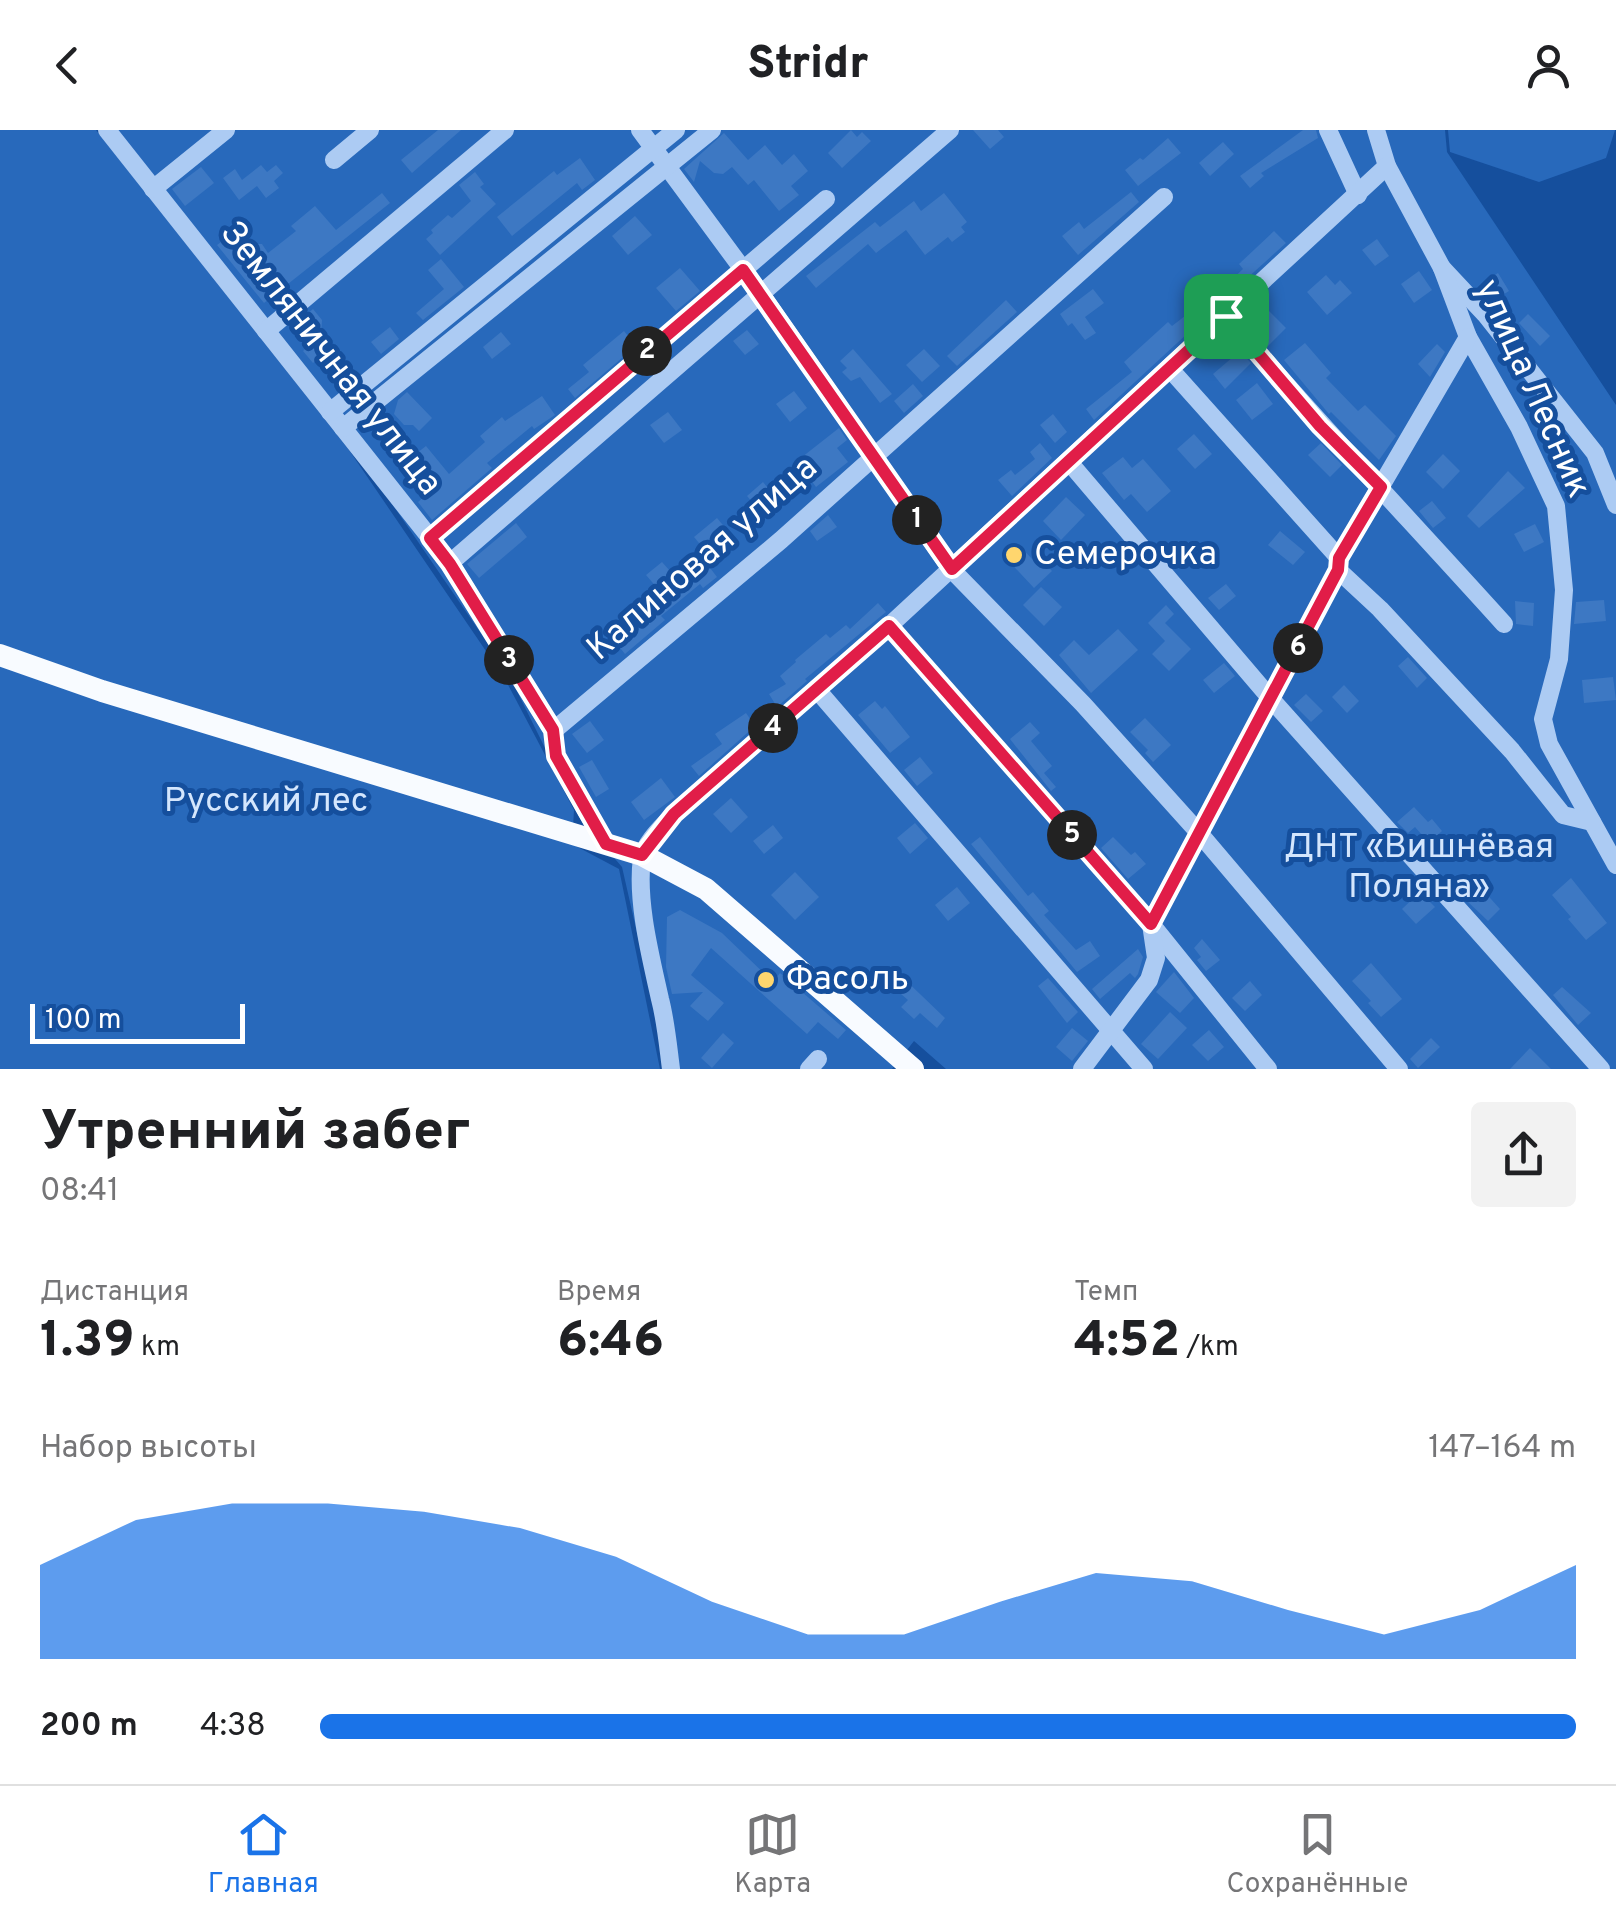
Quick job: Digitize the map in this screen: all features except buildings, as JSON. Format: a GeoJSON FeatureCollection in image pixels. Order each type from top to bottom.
{"type":"FeatureCollection","features":[{"type":"Feature","properties":{"kind":"main road"},"geometry":{"type":"LineString","coordinates":[[0,656],[102,691],[642,855],[706,890],[914,1069]]}},
{"type":"Feature","properties":{"kind":"street","name":"Земляничная улица"},"geometry":{"type":"LineString","coordinates":[[107,130],[450,564],[553,730],[556,756],[606,844]]}},
{"type":"Feature","properties":{"kind":"street"},"geometry":{"type":"LineString","coordinates":[[153,188],[226,130]]}},
{"type":"Feature","properties":{"kind":"street"},"geometry":{"type":"LineString","coordinates":[[334,160],[370,130]]}},
{"type":"Feature","properties":{"kind":"street"},"geometry":{"type":"LineString","coordinates":[[266,330],[505,130]]}},
{"type":"Feature","properties":{"kind":"street"},"geometry":{"type":"LineString","coordinates":[[640,130],[761,294],[952,569],[1083,704],[1200,834],[1399,1069]]}},
{"type":"Feature","properties":{"kind":"street"},"geometry":{"type":"LineString","coordinates":[[330,412],[676,130]]}},
{"type":"Feature","properties":{"kind":"street"},"geometry":{"type":"LineString","coordinates":[[343,428],[712,130]]}},
{"type":"Feature","properties":{"kind":"street"},"geometry":{"type":"LineString","coordinates":[[450,564],[950,130]]}},
{"type":"Feature","properties":{"kind":"street"},"geometry":{"type":"LineString","coordinates":[[1328,130],[1358,195]]}},
{"type":"Feature","properties":{"kind":"street"},"geometry":{"type":"LineString","coordinates":[[1376,130],[1387,166],[1442,268],[1497,329],[1594,453],[1616,505]]}},
{"type":"Feature","properties":{"kind":"street"},"geometry":{"type":"LineString","coordinates":[[672,1069],[661,1002],[648,955],[642,855],[674,814],[952,569],[1387,166]]}},
{"type":"Feature","properties":{"kind":"street","name":"Калиновая улица"},"geometry":{"type":"LineString","coordinates":[[553,730],[780,540],[1164,197]]}},
{"type":"Feature","properties":{"kind":"street"},"geometry":{"type":"LineString","coordinates":[[430,538],[826,199]]}},
{"type":"Feature","properties":{"kind":"street","name":"улица Лесник"},"geometry":{"type":"LineString","coordinates":[[1442,268],[1468,338],[1520,427],[1556,506],[1564,590],[1559,659],[1543,718],[1549,744],[1616,866]]}},
{"type":"Feature","properties":{"kind":"street"},"geometry":{"type":"LineString","coordinates":[[1226,316],[1320,426],[1381,487],[1504,624]]}},
{"type":"Feature","properties":{"kind":"street"},"geometry":{"type":"LineString","coordinates":[[1082,1069],[1149,980],[1156,958],[1151,924],[1339,564],[1468,338]]}},
{"type":"Feature","properties":{"kind":"street"},"geometry":{"type":"LineString","coordinates":[[1170,369],[1339,564],[1512,751],[1563,815],[1592,822]]}},
{"type":"Feature","properties":{"kind":"street"},"geometry":{"type":"LineString","coordinates":[[1069,462],[1271,699],[1601,1069]]}},
{"type":"Feature","properties":{"kind":"street"},"geometry":{"type":"LineString","coordinates":[[889,626],[1151,924],[1268,1069]]}},
{"type":"Feature","properties":{"kind":"street"},"geometry":{"type":"LineString","coordinates":[[818,690],[1144,1069]]}},
{"type":"Feature","properties":{"kind":"green space","name":"Русский лес"},"geometry":{"type":"Polygon","coordinates":[[[0,130],[96,130],[349,450],[505,679],[574,810],[572,844],[619,869],[660,1069],[0,1069],[0,130]]]}},
{"type":"Feature","properties":{"kind":"green space","name":"ДНТ «Вишнёвая Поляна»"},"geometry":{"type":"Polygon","coordinates":[[[101,130],[1445,130],[1447,152],[1616,405],[1616,1069],[946,1069],[914,1041],[892,1069],[668,1069],[622,867],[579,817],[508,673],[351,444],[101,130]]]}},
{"type":"Feature","properties":{"kind":"green space"},"geometry":{"type":"Polygon","coordinates":[[[1448,130],[1615,130],[1606,158],[1539,182],[1450,152],[1448,130]]]}},
{"type":"Feature","properties":{"kind":"place","name":"Семерочка"},"geometry":{"type":"Point","coordinates":[1014,555]}},
{"type":"Feature","properties":{"kind":"place","name":"Фасоль"},"geometry":{"type":"Point","coordinates":[766,980]}},
{"type":"Feature","properties":{"kind":"route"},"geometry":{"type":"LineString","coordinates":[[743,270],[952,569],[1226,316],[1320,426],[1381,487],[1339,558],[1338,570],[1151,924],[889,626],[674,814],[642,855],[606,844],[556,756],[553,730],[430,538],[743,270]]}}]}
